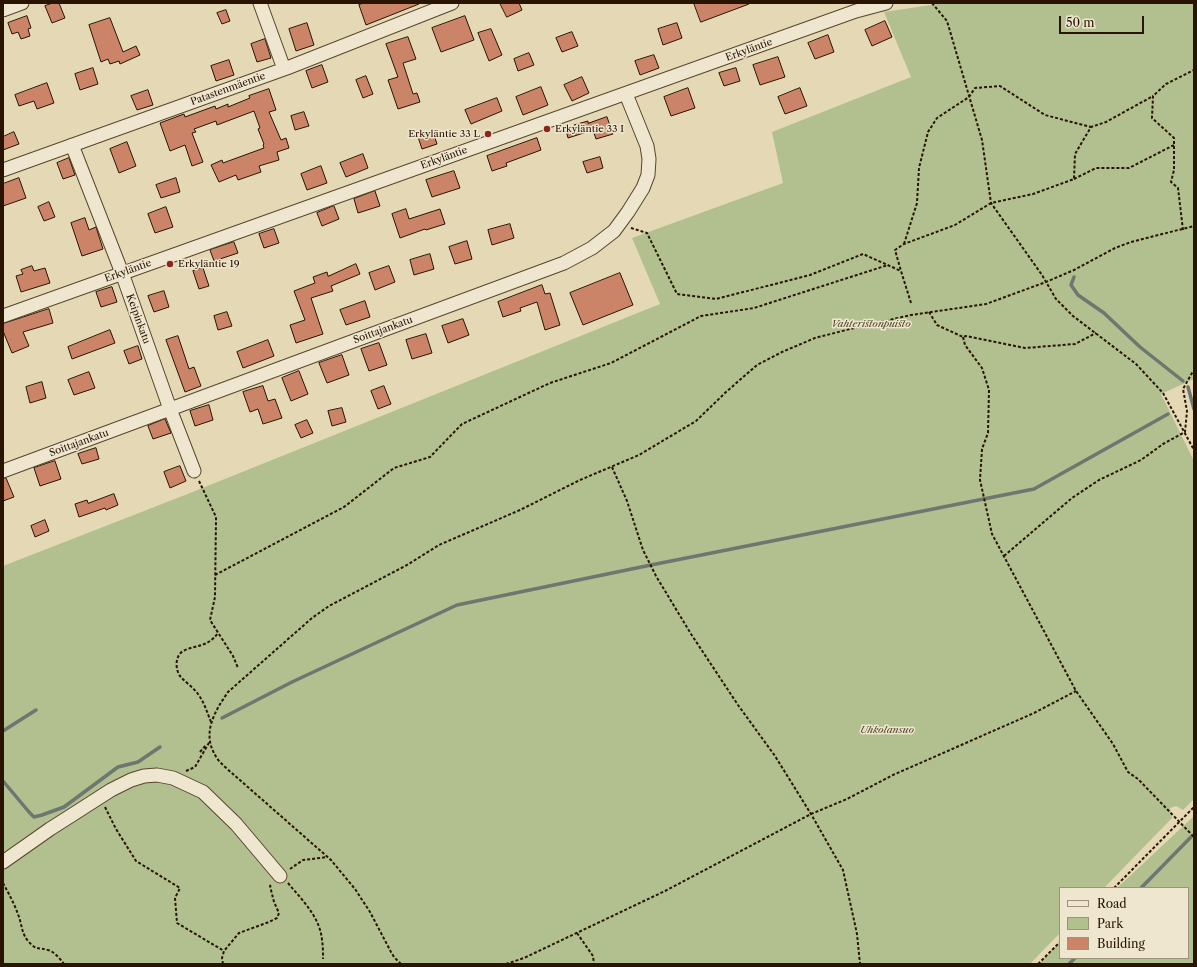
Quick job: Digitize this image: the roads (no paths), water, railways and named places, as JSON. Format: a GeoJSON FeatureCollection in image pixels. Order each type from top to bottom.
{"type":"FeatureCollection","features":[{"type":"Feature","properties":{"kind":"street"},"geometry":{"type":"LineString","coordinates":[[3,10],[22,3]]}},
{"type":"Feature","properties":{"kind":"street"},"geometry":{"type":"LineString","coordinates":[[260,3],[284,69]]}},
{"type":"Feature","properties":{"kind":"street","name":"Patastenmäentie"},"geometry":{"type":"LineString","coordinates":[[3,170],[284,69],[452,3]]}},
{"type":"Feature","properties":{"kind":"street","name":"Erkyläntie"},"geometry":{"type":"LineString","coordinates":[[3,316],[856,11],[886,3]]}},
{"type":"Feature","properties":{"kind":"street","name":"Soittajankatu"},"geometry":{"type":"LineString","coordinates":[[3,471],[564,263],[592,248],[614,231],[644,188],[648,175],[649,159],[647,146],[626,94]]}},
{"type":"Feature","properties":{"kind":"street","name":"Keipinkatu"},"geometry":{"type":"LineString","coordinates":[[72,145],[122,273],[170,409],[194,471]]}},
{"type":"Feature","properties":{"kind":"street"},"geometry":{"type":"LineString","coordinates":[[3,862],[50,829],[106,793],[131,780],[144,776],[157,775],[173,778],[202,792],[236,824],[280,876]]}},
{"type":"Feature","properties":{"kind":"waterway"},"geometry":{"type":"LineString","coordinates":[[1074,277],[1071,285],[1078,295],[1104,313],[1140,347],[1183,381]]}},
{"type":"Feature","properties":{"kind":"waterway"},"geometry":{"type":"LineString","coordinates":[[1188,387],[1194,409]]}},
{"type":"Feature","properties":{"kind":"waterway"},"geometry":{"type":"LineString","coordinates":[[222,718],[292,682],[457,605],[1034,489],[1168,414]]}},
{"type":"Feature","properties":{"kind":"waterway"},"geometry":{"type":"LineString","coordinates":[[3,731],[36,710]]}},
{"type":"Feature","properties":{"kind":"waterway"},"geometry":{"type":"LineString","coordinates":[[3,781],[34,817],[64,807],[118,767],[138,762],[160,747]]}},
{"type":"Feature","properties":{"kind":"waterway"},"geometry":{"type":"LineString","coordinates":[[1142,887],[1191,837]]}},
{"type":"Feature","properties":{"kind":"waterway"},"geometry":{"type":"LineString","coordinates":[[1069,964],[1074,959]]}},
{"type":"Feature","properties":{"kind":"place","name":"Erkyläntie 33 I"},"geometry":{"type":"Point","coordinates":[547,129]}},
{"type":"Feature","properties":{"kind":"place","name":"Erkyläntie 33 L"},"geometry":{"type":"Point","coordinates":[488,134]}},
{"type":"Feature","properties":{"kind":"place","name":"Erkyläntie 19"},"geometry":{"type":"Point","coordinates":[170,264]}},
{"type":"Feature","properties":{"kind":"park label","name":"Vahteristonpuisto"},"geometry":{"type":"Point","coordinates":[871,324]}},
{"type":"Feature","properties":{"kind":"park label","name":"Uhkolansuo"},"geometry":{"type":"Point","coordinates":[887,730]}}]}
